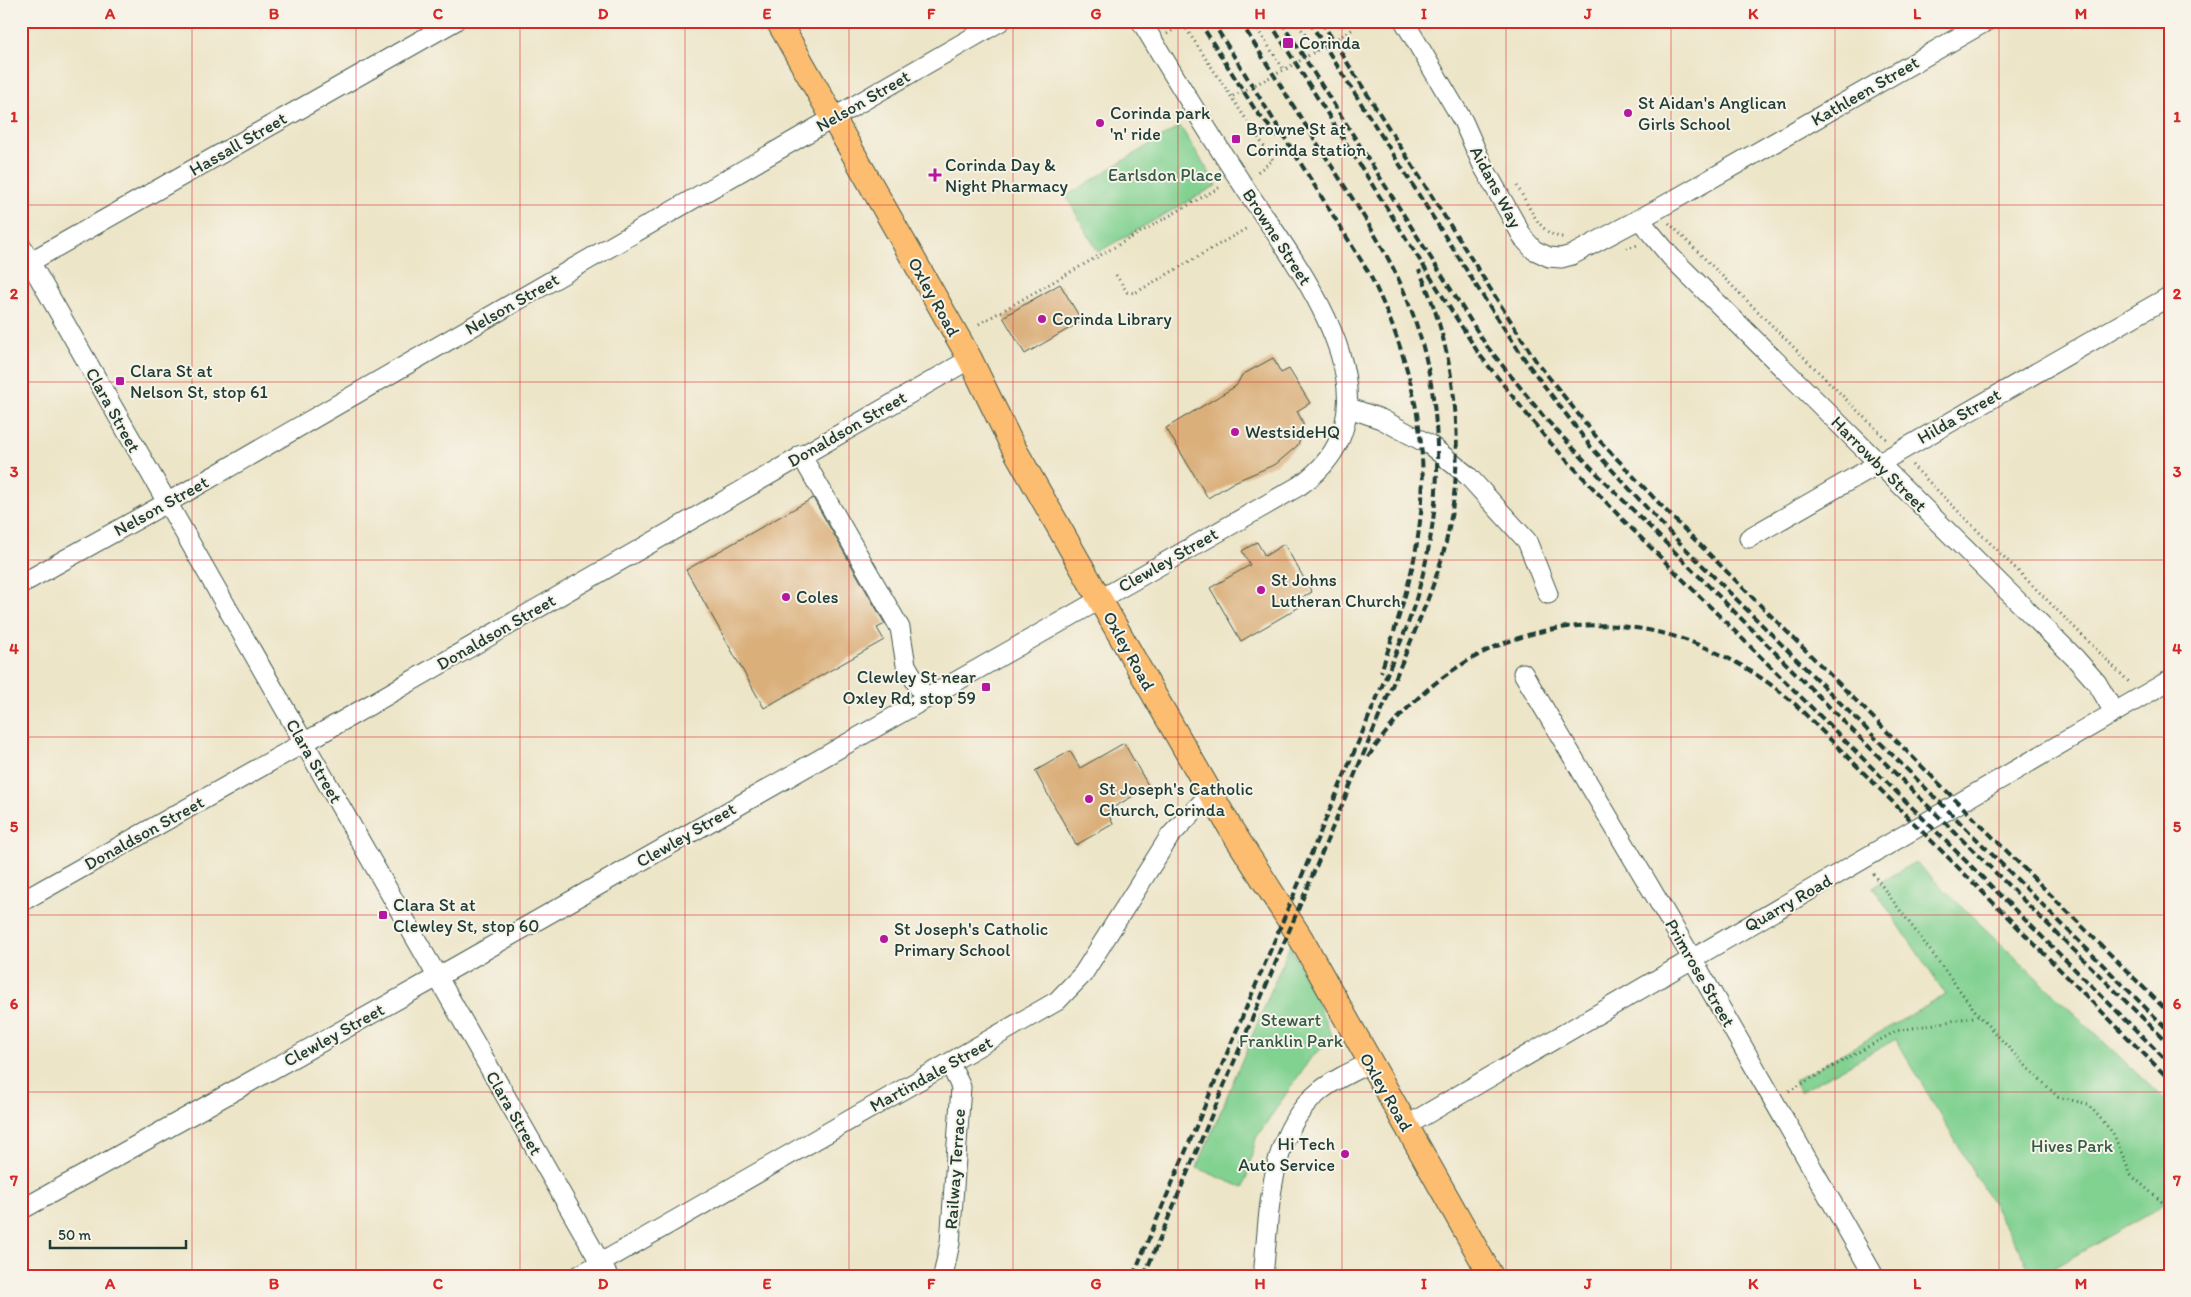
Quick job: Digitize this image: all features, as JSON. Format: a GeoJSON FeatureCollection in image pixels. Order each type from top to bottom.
{"type":"FeatureCollection","features":[{"type":"Feature","properties":{"kind":"main road","name":"Oxley Road"},"geometry":{"type":"LineString","coordinates":[[778,21],[970,359],[1011,443],[1211,794],[1300,937],[1491,1276]]}},
{"type":"Feature","properties":{"kind":"street","name":"Hassall Street"},"geometry":{"type":"LineString","coordinates":[[24,259],[455,21]]}},
{"type":"Feature","properties":{"kind":"street","name":"Nelson Street"},"geometry":{"type":"LineString","coordinates":[[21,584],[166,503],[1001,21]]}},
{"type":"Feature","properties":{"kind":"street","name":"Browne Street"},"geometry":{"type":"LineString","coordinates":[[1141,21],[1326,316],[1343,362],[1348,394],[1347,407],[1337,443]]}},
{"type":"Feature","properties":{"kind":"street","name":"Aidans Way"},"geometry":{"type":"LineString","coordinates":[[1404,21],[1463,121],[1483,166],[1524,239],[1534,250],[1549,257],[1567,257],[1639,219]]}},
{"type":"Feature","properties":{"kind":"street","name":"Kathleen Street"},"geometry":{"type":"LineString","coordinates":[[1639,219],[1987,21]]}},
{"type":"Feature","properties":{"kind":"street","name":"Harrowby Street"},"geometry":{"type":"LineString","coordinates":[[1639,219],[1672,257],[2089,674],[2114,712]]}},
{"type":"Feature","properties":{"kind":"street","name":"Clara Street"},"geometry":{"type":"LineString","coordinates":[[24,259],[304,743],[436,978],[604,1269]]}},
{"type":"Feature","properties":{"kind":"street","name":"Hilda Street"},"geometry":{"type":"LineString","coordinates":[[1749,538],[2170,296]]}},
{"type":"Feature","properties":{"kind":"street","name":"Donaldson Street"},"geometry":{"type":"LineString","coordinates":[[21,902],[304,743],[800,455],[970,359]]}},
{"type":"Feature","properties":{"kind":"street"},"geometry":{"type":"LineString","coordinates":[[1347,407],[1381,419],[1430,445],[1468,476],[1527,542],[1548,594]]}},
{"type":"Feature","properties":{"kind":"street","name":"Clewley Street"},"geometry":{"type":"LineString","coordinates":[[21,1210],[436,978],[1299,486],[1318,472],[1337,443]]}},
{"type":"Feature","properties":{"kind":"street"},"geometry":{"type":"LineString","coordinates":[[800,455],[900,628],[906,665],[925,698]]}},
{"type":"Feature","properties":{"kind":"street","name":"Primrose Street"},"geometry":{"type":"LineString","coordinates":[[1523,673],[1692,958],[1874,1276]]}},
{"type":"Feature","properties":{"kind":"street","name":"Quarry Road"},"geometry":{"type":"LineString","coordinates":[[1406,1126],[2170,680]]}},
{"type":"Feature","properties":{"kind":"street","name":"Martindale Street"},"geometry":{"type":"LineString","coordinates":[[578,1276],[604,1269],[1046,1009],[1066,994],[1083,974],[1170,836],[1211,794]]}},
{"type":"Feature","properties":{"kind":"street"},"geometry":{"type":"LineString","coordinates":[[1263,1276],[1276,1166],[1285,1140],[1300,1114],[1318,1092],[1370,1063]]}},
{"type":"Feature","properties":{"kind":"street","name":"Railway Terrace"},"geometry":{"type":"LineString","coordinates":[[944,1276],[950,1243],[961,1087],[950,1064]]}},
{"type":"Feature","properties":{"kind":"path"},"geometry":{"type":"LineString","coordinates":[[1252,21],[1284,70]]}},
{"type":"Feature","properties":{"kind":"path"},"geometry":{"type":"LineString","coordinates":[[1296,21],[1316,51]]}},
{"type":"Feature","properties":{"kind":"path"},"geometry":{"type":"LineString","coordinates":[[1166,35],[1183,24],[1233,96],[1273,160],[1255,173]]}},
{"type":"Feature","properties":{"kind":"path"},"geometry":{"type":"LineString","coordinates":[[1233,96],[1284,70],[1355,28]]}},
{"type":"Feature","properties":{"kind":"path"},"geometry":{"type":"LineString","coordinates":[[1514,180],[1546,231],[1554,236],[1568,235]]}},
{"type":"Feature","properties":{"kind":"path"},"geometry":{"type":"LineString","coordinates":[[979,324],[1223,185]]}},
{"type":"Feature","properties":{"kind":"path"},"geometry":{"type":"LineString","coordinates":[[1658,209],[1672,226]]}},
{"type":"Feature","properties":{"kind":"path"},"geometry":{"type":"LineString","coordinates":[[1116,275],[1127,292],[1135,293],[1249,227]]}},
{"type":"Feature","properties":{"kind":"path"},"geometry":{"type":"LineString","coordinates":[[1863,860],[1979,1016],[2058,1097],[2088,1104],[2114,1133],[2131,1175],[2170,1209]]}},
{"type":"Feature","properties":{"kind":"path"},"geometry":{"type":"LineString","coordinates":[[1773,1100],[1896,1031],[1979,1016]]}},
{"type":"Feature","properties":{"kind":"green space","name":"Earlsdon Place"},"geometry":{"type":"Polygon","coordinates":[[[1180,126],[1217,185],[1098,252],[1066,196],[1180,126]]]}},
{"type":"Feature","properties":{"kind":"green space","name":"Hives Park"},"geometry":{"type":"Polygon","coordinates":[[[1915,862],[2170,1105],[2170,1201],[2168,1200],[2145,1216],[2039,1276],[2034,1276],[1896,1039],[1800,1092],[1794,1081],[1946,995],[1873,887],[1915,862]]]}},
{"type":"Feature","properties":{"kind":"green space","name":"Stewart Franklin Park"},"geometry":{"type":"Polygon","coordinates":[[[1290,945],[1333,1037],[1330,1042],[1312,1056],[1256,1138],[1244,1188],[1197,1168],[1290,945]]]}},
{"type":"Feature","properties":{"kind":"building","name":"Corinda Library"},"geometry":{"type":"Polygon","coordinates":[[[1060,284],[1082,321],[1025,354],[1003,317],[1060,284]]]}},
{"type":"Feature","properties":{"kind":"building","name":"WestsideHQ"},"geometry":{"type":"Polygon","coordinates":[[[1273,358],[1281,373],[1289,369],[1310,403],[1297,411],[1303,423],[1303,435],[1297,446],[1276,464],[1234,482],[1208,498],[1166,428],[1236,386],[1242,375],[1273,358]]]}},
{"type":"Feature","properties":{"kind":"building","name":"Coles"},"geometry":{"type":"Polygon","coordinates":[[[813,498],[885,624],[877,628],[884,640],[764,708],[686,570],[813,498]]]}},
{"type":"Feature","properties":{"kind":"building","name":"St Johns Lutheran Church"},"geometry":{"type":"Polygon","coordinates":[[[1257,542],[1265,556],[1284,544],[1312,592],[1298,600],[1301,606],[1241,641],[1210,588],[1250,565],[1242,551],[1257,542]]]}},
{"type":"Feature","properties":{"kind":"building","name":"St Joseph's Catholic Church, Corinda"},"geometry":{"type":"Polygon","coordinates":[[[1124,743],[1149,787],[1107,811],[1113,824],[1076,845],[1035,771],[1070,751],[1080,768],[1124,743]]]}},
{"type":"Feature","properties":{"kind":"railway"},"geometry":{"type":"LineString","coordinates":[[1199,21],[1256,111],[1279,138]]}},
{"type":"Feature","properties":{"kind":"railway"},"geometry":{"type":"LineString","coordinates":[[1212,21],[1369,273],[1396,334],[1406,366],[1419,430],[1422,496],[1413,565],[1381,672]]}},
{"type":"Feature","properties":{"kind":"railway"},"geometry":{"type":"LineString","coordinates":[[1133,1276],[1406,629],[1420,586],[1430,541],[1436,496],[1437,451],[1434,406],[1427,362],[1414,318],[1397,276],[1366,219],[1240,21]]}},
{"type":"Feature","properties":{"kind":"railway"},"geometry":{"type":"LineString","coordinates":[[1269,21],[1479,354],[1545,437],[1622,519],[2170,1064]]}},
{"type":"Feature","properties":{"kind":"railway"},"geometry":{"type":"LineString","coordinates":[[1281,21],[1486,345],[1544,417],[1604,481],[1922,800],[2170,1045]]}},
{"type":"Feature","properties":{"kind":"railway"},"geometry":{"type":"LineString","coordinates":[[1309,21],[1486,301],[1530,367],[1591,447],[1669,532],[2170,1032]]}},
{"type":"Feature","properties":{"kind":"railway"},"geometry":{"type":"LineString","coordinates":[[1321,21],[1536,361],[1598,439],[1674,519],[2170,1014]]}},
{"type":"Feature","properties":{"kind":"railway"},"geometry":{"type":"LineString","coordinates":[[1144,1276],[1408,648],[1431,592],[1445,548],[1456,467],[1454,399],[1442,333],[1432,301],[1419,270]]}},
{"type":"Feature","properties":{"kind":"railway"},"geometry":{"type":"LineString","coordinates":[[1368,757],[1410,705],[1459,666],[1512,640],[1568,627],[1626,627],[1684,639],[1741,665],[1795,704],[2170,1080]]}},
{"type":"Feature","properties":{"kind":"place","name":"Corinda"},"geometry":{"type":"Point","coordinates":[1288,43]}},
{"type":"Feature","properties":{"kind":"place","name":"St Aidan's Anglican Girls School"},"geometry":{"type":"Point","coordinates":[1628,113]}},
{"type":"Feature","properties":{"kind":"place","name":"Corinda park 'n' ride"},"geometry":{"type":"Point","coordinates":[1100,123]}},
{"type":"Feature","properties":{"kind":"place","name":"Browne St at Corinda station"},"geometry":{"type":"Point","coordinates":[1236,139]}},
{"type":"Feature","properties":{"kind":"place","name":"Corinda Day & Night Pharmacy"},"geometry":{"type":"Point","coordinates":[935,175]}},
{"type":"Feature","properties":{"kind":"place","name":"Corinda Library"},"geometry":{"type":"Point","coordinates":[1042,319]}},
{"type":"Feature","properties":{"kind":"place","name":"Clara St at Nelson St, stop 61"},"geometry":{"type":"Point","coordinates":[120,381]}},
{"type":"Feature","properties":{"kind":"place","name":"WestsideHQ"},"geometry":{"type":"Point","coordinates":[1235,432]}},
{"type":"Feature","properties":{"kind":"place","name":"St Johns Lutheran Church"},"geometry":{"type":"Point","coordinates":[1261,590]}},
{"type":"Feature","properties":{"kind":"place","name":"Coles"},"geometry":{"type":"Point","coordinates":[786,597]}},
{"type":"Feature","properties":{"kind":"place","name":"Clewley St near Oxley Rd, stop 59"},"geometry":{"type":"Point","coordinates":[986,687]}},
{"type":"Feature","properties":{"kind":"place","name":"St Joseph's Catholic Church, Corinda"},"geometry":{"type":"Point","coordinates":[1089,799]}},
{"type":"Feature","properties":{"kind":"place","name":"Clara St at Clewley St, stop 60"},"geometry":{"type":"Point","coordinates":[383,915]}},
{"type":"Feature","properties":{"kind":"place","name":"St Joseph's Catholic Primary School"},"geometry":{"type":"Point","coordinates":[884,939]}},
{"type":"Feature","properties":{"kind":"place","name":"Hi Tech Auto Service"},"geometry":{"type":"Point","coordinates":[1345,1154]}}]}
